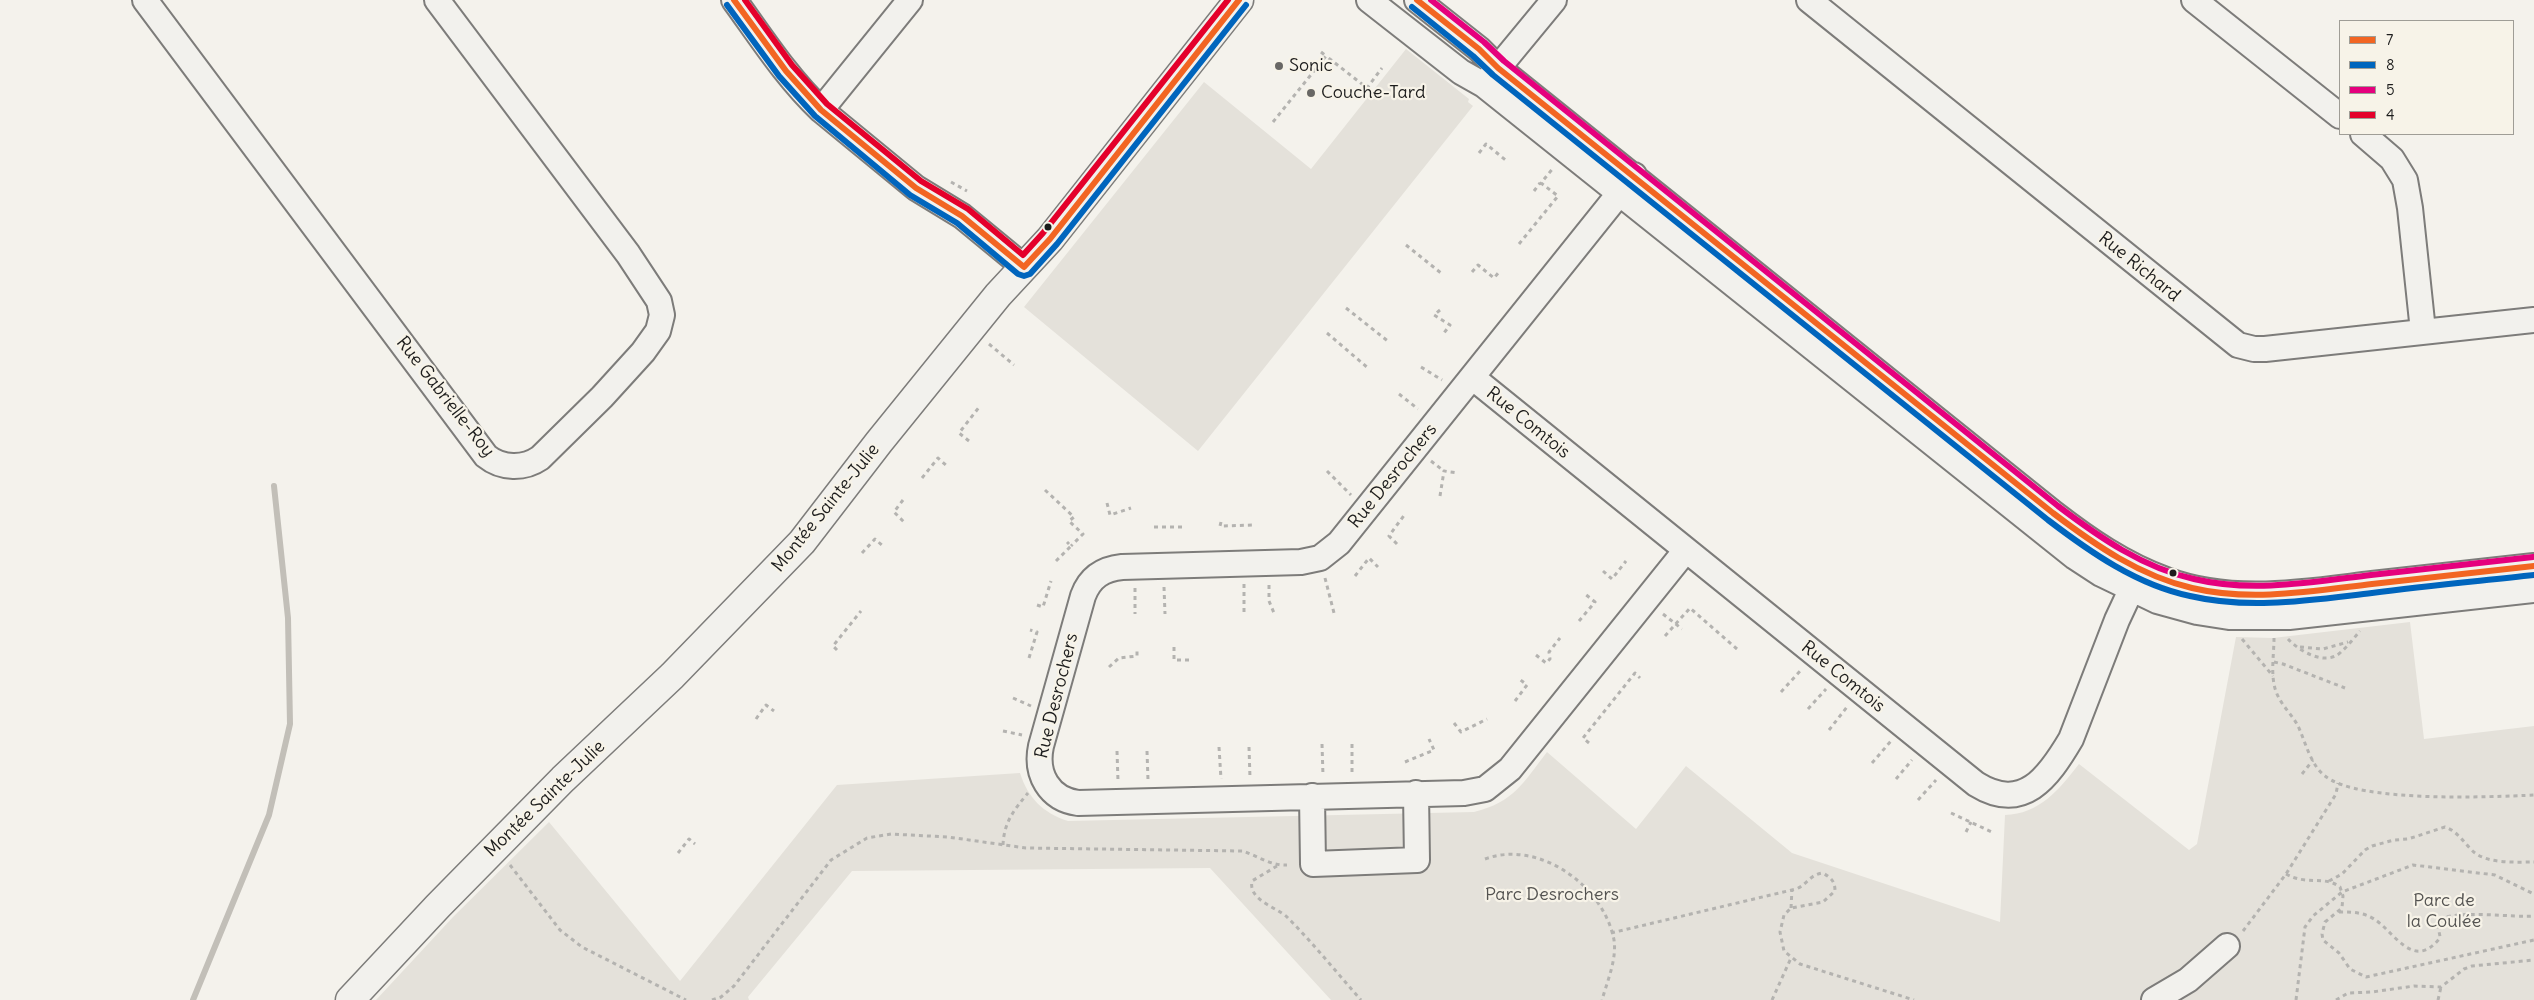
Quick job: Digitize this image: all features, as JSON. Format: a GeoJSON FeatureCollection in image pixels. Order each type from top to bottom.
{"type":"FeatureCollection","features":[{"type":"Feature","properties":{"kind":"main road","name":"Montée Sainte-Julie"},"geometry":{"type":"LineString","coordinates":[[350,1000],[563,779],[672,676],[802,542],[873,449],[994,299],[1053,236],[1239,0]]}},
{"type":"Feature","properties":{"kind":"street","name":"Rue Gabrielle-Roy"},"geometry":{"type":"LineString","coordinates":[[145,0],[486,456],[507,466],[522,466],[540,458],[643,352],[658,331],[661,309],[657,296],[628,254],[437,0]]}},
{"type":"Feature","properties":{"kind":"street"},"geometry":{"type":"LineString","coordinates":[[734,0],[773,53],[808,97],[821,110],[916,188],[962,216],[1024,267]]}},
{"type":"Feature","properties":{"kind":"street"},"geometry":{"type":"LineString","coordinates":[[821,110],[910,0]]}},
{"type":"Feature","properties":{"kind":"street"},"geometry":{"type":"LineString","coordinates":[[1369,0],[1461,72],[1491,77]]}},
{"type":"Feature","properties":{"kind":"street"},"geometry":{"type":"LineString","coordinates":[[1417,0],[1479,49],[1491,77],[2094,544],[2136,579],[2157,600],[2197,612],[2229,617],[2289,617],[2534,590]]}},
{"type":"Feature","properties":{"kind":"street"},"geometry":{"type":"LineString","coordinates":[[1491,77],[1554,0]]}},
{"type":"Feature","properties":{"kind":"street","name":"Rue Richard"},"geometry":{"type":"LineString","coordinates":[[1809,0],[2238,345],[2254,349],[2265,349],[2534,320]]}},
{"type":"Feature","properties":{"kind":"street"},"geometry":{"type":"LineString","coordinates":[[2194,0],[2339,115]]}},
{"type":"Feature","properties":{"kind":"street"},"geometry":{"type":"LineString","coordinates":[[2364,135],[2392,159],[2405,180],[2410,208],[2423,332]]}},
{"type":"Feature","properties":{"kind":"street","name":"Rue Desrochers"},"geometry":{"type":"LineString","coordinates":[[1627,184],[1339,543],[1326,555],[1301,562],[1113,568],[1095,576],[1084,592],[1039,756],[1041,775],[1053,791],[1069,802],[1476,792],[1485,789],[1502,777],[1686,550]]}},
{"type":"Feature","properties":{"kind":"street","name":"Rue Comtois"},"geometry":{"type":"LineString","coordinates":[[1472,378],[1976,784],[1999,796],[2010,796],[2028,790],[2065,750],[2072,739],[2136,579]]}},
{"type":"Feature","properties":{"kind":"street"},"geometry":{"type":"LineString","coordinates":[[2136,579],[2166,580],[2205,590],[2227,593],[2272,594],[2534,566]]}},
{"type":"Feature","properties":{"kind":"street"},"geometry":{"type":"LineString","coordinates":[[1312,796],[1313,864],[1323,864],[1417,860],[1416,793]]}},
{"type":"Feature","properties":{"kind":"street"},"geometry":{"type":"LineString","coordinates":[[2154,1000],[2188,980],[2227,946]]}},
{"type":"Feature","properties":{"kind":"path"},"geometry":{"type":"LineString","coordinates":[[1322,52],[1367,88],[1382,68]]}},
{"type":"Feature","properties":{"kind":"path"},"geometry":{"type":"LineString","coordinates":[[1273,122],[1326,56]]}},
{"type":"Feature","properties":{"kind":"path"},"geometry":{"type":"LineString","coordinates":[[1282,102],[1286,106]]}},
{"type":"Feature","properties":{"kind":"path"},"geometry":{"type":"LineString","coordinates":[[1479,153],[1486,144],[1508,162]]}},
{"type":"Feature","properties":{"kind":"path"},"geometry":{"type":"LineString","coordinates":[[1534,190],[1556,165]]}},
{"type":"Feature","properties":{"kind":"path"},"geometry":{"type":"LineString","coordinates":[[1519,244],[1558,196],[1540,183]]}},
{"type":"Feature","properties":{"kind":"path"},"geometry":{"type":"LineString","coordinates":[[1406,246],[1441,273]]}},
{"type":"Feature","properties":{"kind":"path"},"geometry":{"type":"LineString","coordinates":[[1472,272],[1478,265],[1494,278],[1499,272]]}},
{"type":"Feature","properties":{"kind":"path"},"geometry":{"type":"LineString","coordinates":[[1346,308],[1389,342]]}},
{"type":"Feature","properties":{"kind":"path"},"geometry":{"type":"LineString","coordinates":[[1440,310],[1434,315],[1450,325],[1444,333]]}},
{"type":"Feature","properties":{"kind":"path"},"geometry":{"type":"LineString","coordinates":[[1327,332],[1368,368]]}},
{"type":"Feature","properties":{"kind":"path"},"geometry":{"type":"LineString","coordinates":[[988,344],[1014,365]]}},
{"type":"Feature","properties":{"kind":"path"},"geometry":{"type":"LineString","coordinates":[[1421,367],[1446,382]]}},
{"type":"Feature","properties":{"kind":"path"},"geometry":{"type":"LineString","coordinates":[[1399,394],[1422,412]]}},
{"type":"Feature","properties":{"kind":"path"},"geometry":{"type":"LineString","coordinates":[[969,441],[959,433],[980,406]]}},
{"type":"Feature","properties":{"kind":"path"},"geometry":{"type":"LineString","coordinates":[[922,478],[938,458],[948,467]]}},
{"type":"Feature","properties":{"kind":"path"},"geometry":{"type":"LineString","coordinates":[[1327,471],[1354,497]]}},
{"type":"Feature","properties":{"kind":"path"},"geometry":{"type":"LineString","coordinates":[[1440,496],[1444,471],[1458,472]]}},
{"type":"Feature","properties":{"kind":"path"},"geometry":{"type":"LineString","coordinates":[[1045,490],[1074,517],[1069,522],[1083,534],[1056,561]]}},
{"type":"Feature","properties":{"kind":"path"},"geometry":{"type":"LineString","coordinates":[[903,500],[894,512],[904,522]]}},
{"type":"Feature","properties":{"kind":"path"},"geometry":{"type":"LineString","coordinates":[[1107,503],[1110,515],[1131,508]]}},
{"type":"Feature","properties":{"kind":"path"},"geometry":{"type":"LineString","coordinates":[[1397,544],[1389,536],[1406,514]]}},
{"type":"Feature","properties":{"kind":"path"},"geometry":{"type":"LineString","coordinates":[[1221,522],[1220,526],[1255,525]]}},
{"type":"Feature","properties":{"kind":"path"},"geometry":{"type":"LineString","coordinates":[[1154,527],[1182,527],[1182,523]]}},
{"type":"Feature","properties":{"kind":"path"},"geometry":{"type":"LineString","coordinates":[[862,553],[874,540],[884,548]]}},
{"type":"Feature","properties":{"kind":"path"},"geometry":{"type":"LineString","coordinates":[[1067,542],[1071,546]]}},
{"type":"Feature","properties":{"kind":"path"},"geometry":{"type":"LineString","coordinates":[[1355,576],[1369,558],[1378,567]]}},
{"type":"Feature","properties":{"kind":"path"},"geometry":{"type":"LineString","coordinates":[[1603,571],[1612,579],[1626,561]]}},
{"type":"Feature","properties":{"kind":"path"},"geometry":{"type":"LineString","coordinates":[[1037,605],[1043,607],[1051,581]]}},
{"type":"Feature","properties":{"kind":"path"},"geometry":{"type":"LineString","coordinates":[[1579,621],[1595,602],[1585,594]]}},
{"type":"Feature","properties":{"kind":"path"},"geometry":{"type":"LineString","coordinates":[[1666,636],[1690,608],[1737,649]]}},
{"type":"Feature","properties":{"kind":"path"},"geometry":{"type":"LineString","coordinates":[[1658,610],[1682,629]]}},
{"type":"Feature","properties":{"kind":"path"},"geometry":{"type":"LineString","coordinates":[[838,650],[833,646],[861,611]]}},
{"type":"Feature","properties":{"kind":"path"},"geometry":{"type":"LineString","coordinates":[[2284,634],[2297,646],[2316,657],[2322,658],[2337,656],[2365,625]]}},
{"type":"Feature","properties":{"kind":"path"},"geometry":{"type":"LineString","coordinates":[[1029,658],[1037,632],[1030,630]]}},
{"type":"Feature","properties":{"kind":"path"},"geometry":{"type":"LineString","coordinates":[[2238,634],[2273,677]]}},
{"type":"Feature","properties":{"kind":"path"},"geometry":{"type":"LineString","coordinates":[[2274,635],[2273,677],[2279,699],[2298,725],[2316,768],[2326,777],[2338,784],[2412,796],[2534,795]]}},
{"type":"Feature","properties":{"kind":"path"},"geometry":{"type":"LineString","coordinates":[[1536,655],[1546,663],[1550,660],[1549,652],[1560,638]]}},
{"type":"Feature","properties":{"kind":"path"},"geometry":{"type":"LineString","coordinates":[[2297,646],[2323,649],[2349,642]]}},
{"type":"Feature","properties":{"kind":"path"},"geometry":{"type":"LineString","coordinates":[[1174,647],[1174,660],[1192,660]]}},
{"type":"Feature","properties":{"kind":"path"},"geometry":{"type":"LineString","coordinates":[[1109,668],[1119,658],[1137,656],[1137,648]]}},
{"type":"Feature","properties":{"kind":"path"},"geometry":{"type":"LineString","coordinates":[[2274,662],[2345,688]]}},
{"type":"Feature","properties":{"kind":"path"},"geometry":{"type":"LineString","coordinates":[[1781,692],[1805,665]]}},
{"type":"Feature","properties":{"kind":"path"},"geometry":{"type":"LineString","coordinates":[[1590,743],[1583,738],[1608,704],[1635,673],[1640,678]]}},
{"type":"Feature","properties":{"kind":"path"},"geometry":{"type":"LineString","coordinates":[[1515,701],[1526,685],[1518,678]]}},
{"type":"Feature","properties":{"kind":"path"},"geometry":{"type":"LineString","coordinates":[[1808,709],[1829,685]]}},
{"type":"Feature","properties":{"kind":"path"},"geometry":{"type":"LineString","coordinates":[[1012,698],[1034,707]]}},
{"type":"Feature","properties":{"kind":"path"},"geometry":{"type":"LineString","coordinates":[[1829,730],[1851,702]]}},
{"type":"Feature","properties":{"kind":"path"},"geometry":{"type":"LineString","coordinates":[[756,719],[766,705],[774,710]]}},
{"type":"Feature","properties":{"kind":"path"},"geometry":{"type":"LineString","coordinates":[[1454,723],[1462,732],[1487,719]]}},
{"type":"Feature","properties":{"kind":"path"},"geometry":{"type":"LineString","coordinates":[[1003,731],[1026,736]]}},
{"type":"Feature","properties":{"kind":"path"},"geometry":{"type":"LineString","coordinates":[[1872,764],[1894,737]]}},
{"type":"Feature","properties":{"kind":"path"},"geometry":{"type":"LineString","coordinates":[[1405,762],[1434,750],[1429,738]]}},
{"type":"Feature","properties":{"kind":"path"},"geometry":{"type":"LineString","coordinates":[[1896,779],[1916,755]]}},
{"type":"Feature","properties":{"kind":"path"},"geometry":{"type":"LineString","coordinates":[[2302,774],[2313,760]]}},
{"type":"Feature","properties":{"kind":"path"},"geometry":{"type":"LineString","coordinates":[[1918,800],[1941,774]]}},
{"type":"Feature","properties":{"kind":"path"},"geometry":{"type":"LineString","coordinates":[[2227,946],[2249,926],[2286,874],[2336,794],[2338,784]]}},
{"type":"Feature","properties":{"kind":"path"},"geometry":{"type":"LineString","coordinates":[[1003,845],[1006,824],[1012,812],[1030,791]]}},
{"type":"Feature","properties":{"kind":"path"},"geometry":{"type":"LineString","coordinates":[[1951,813],[1994,833]]}},
{"type":"Feature","properties":{"kind":"path"},"geometry":{"type":"LineString","coordinates":[[1966,832],[1971,822]]}},
{"type":"Feature","properties":{"kind":"path"},"geometry":{"type":"LineString","coordinates":[[2286,874],[2299,881],[2329,881],[2342,874],[2372,846],[2394,840],[2408,840],[2445,828],[2455,832],[2476,854],[2489,860],[2534,862]]}},
{"type":"Feature","properties":{"kind":"path"},"geometry":{"type":"LineString","coordinates":[[712,1000],[722,996],[734,986],[831,860],[867,838],[891,834],[948,837],[1026,848],[1243,851],[1266,859],[1276,866]]}},
{"type":"Feature","properties":{"kind":"path"},"geometry":{"type":"LineString","coordinates":[[678,853],[690,839],[695,844]]}},
{"type":"Feature","properties":{"kind":"path"},"geometry":{"type":"LineString","coordinates":[[495,848],[560,930],[582,948],[686,1000]]}},
{"type":"Feature","properties":{"kind":"path"},"geometry":{"type":"LineString","coordinates":[[1485,859],[1494,856],[1528,855],[1548,860],[1582,886],[1598,904],[1614,941],[1614,958],[1602,1000]]}},
{"type":"Feature","properties":{"kind":"path"},"geometry":{"type":"LineString","coordinates":[[1287,864],[1276,866],[1252,881],[1251,886],[1254,893],[1262,902],[1286,916],[1361,1000]]}},
{"type":"Feature","properties":{"kind":"path"},"geometry":{"type":"LineString","coordinates":[[2296,1000],[2305,928],[2313,916],[2342,892],[2413,865],[2495,875],[2534,894]]}},
{"type":"Feature","properties":{"kind":"path"},"geometry":{"type":"LineString","coordinates":[[1611,933],[1802,887],[1817,874],[1823,874],[1831,878],[1835,884],[1835,890],[1823,902],[1791,908],[1784,915],[1780,932],[1784,951],[1800,964],[1914,1000]]}},
{"type":"Feature","properties":{"kind":"path"},"geometry":{"type":"LineString","coordinates":[[2329,881],[2340,887],[2343,903],[2339,912],[2325,922],[2322,934],[2323,940],[2339,954],[2350,969],[2366,977],[2534,940]]}},
{"type":"Feature","properties":{"kind":"path"},"geometry":{"type":"LineString","coordinates":[[1791,908],[1792,889]]}},
{"type":"Feature","properties":{"kind":"path"},"geometry":{"type":"LineString","coordinates":[[2339,912],[2365,914],[2387,928],[2401,944],[2414,951],[2421,951],[2436,942],[2440,932],[2437,926],[2440,920],[2446,917],[2465,915],[2534,916]]}},
{"type":"Feature","properties":{"kind":"path"},"geometry":{"type":"LineString","coordinates":[[1772,1000],[1791,958]]}},
{"type":"Feature","properties":{"kind":"path"},"geometry":{"type":"LineString","coordinates":[[2438,1000],[2441,987],[2464,969],[2472,966],[2534,960]]}},
{"type":"Feature","properties":{"kind":"path"},"geometry":{"type":"LineString","coordinates":[[2336,1000],[2348,993],[2414,986],[2441,987]]}},
{"type":"Feature","properties":{"kind":"green space"},"geometry":{"type":"Polygon","coordinates":[[[1406,49],[1469,99],[1468,102],[1473,106],[1198,451],[1024,307],[1204,82],[1311,169],[1406,49]]]}},
{"type":"Feature","properties":{"kind":"green space","name":"Parc Desrochers"},"geometry":{"type":"Polygon","coordinates":[[[2410,622],[2424,739],[2534,726],[2534,1000],[1331,1000],[1210,868],[852,871],[748,997],[749,1000],[376,1000],[453,917],[549,822],[680,981],[837,785],[1020,773],[1027,790],[1044,809],[1068,821],[1474,812],[1488,808],[1508,797],[1524,782],[1547,752],[1636,829],[1686,766],[1792,853],[2000,922],[2005,815],[2017,814],[2028,810],[2047,799],[2064,783],[2079,764],[2189,850],[2197,844],[2236,637],[2273,638],[2410,622]]]}},
{"type":"Feature","properties":{"kind":"waterway"},"geometry":{"type":"LineString","coordinates":[[193,1000],[269,815],[290,724],[288,618],[274,486]]}},
{"type":"Feature","properties":{"kind":"transit line","name":"7"},"geometry":{"type":"LineString","coordinates":[[734,0],[786,71],[821,110],[916,188],[962,216],[1024,267],[1050,239],[1239,0]]}},
{"type":"Feature","properties":{"kind":"transit line","name":"4"},"geometry":{"type":"LineString","coordinates":[[745,0],[792,65],[827,104],[921,181],[968,209],[1023,255],[1043,233],[1228,0]]}},
{"type":"Feature","properties":{"kind":"transit line","name":"7"},"geometry":{"type":"LineString","coordinates":[[1417,0],[1479,49],[1498,68],[2053,513],[2085,537],[2136,567],[2154,576],[2192,588],[2214,592],[2259,595],[2305,592],[2534,566]]}},
{"type":"Feature","properties":{"kind":"transit line","name":"5"},"geometry":{"type":"LineString","coordinates":[[1431,0],[1484,42],[1504,61],[2058,506],[2089,529],[2139,559],[2175,574],[2194,579],[2216,583],[2260,586],[2305,583],[2533,557]]}},
{"type":"Feature","properties":{"kind":"transit line","name":"8"},"geometry":{"type":"LineString","coordinates":[[727,5],[779,76],[815,116],[910,195],[957,223],[1018,274],[1024,276],[1030,274],[1057,244],[1246,5]]}},
{"type":"Feature","properties":{"kind":"transit line","name":"8"},"geometry":{"type":"LineString","coordinates":[[1412,7],[1473,56],[1493,75],[2048,520],[2080,544],[2133,576],[2170,591],[2190,596],[2213,600],[2258,603],[2303,601],[2534,575]]}},
{"type":"Feature","properties":{"kind":"place","name":"Sonic"},"geometry":{"type":"Point","coordinates":[1279,66]}},
{"type":"Feature","properties":{"kind":"place","name":"Couche-Tard"},"geometry":{"type":"Point","coordinates":[1311,93]}},
{"type":"Feature","properties":{"kind":"park label","name":"Parc de la Coulée"},"geometry":{"type":"Point","coordinates":[2444,911]}}]}
